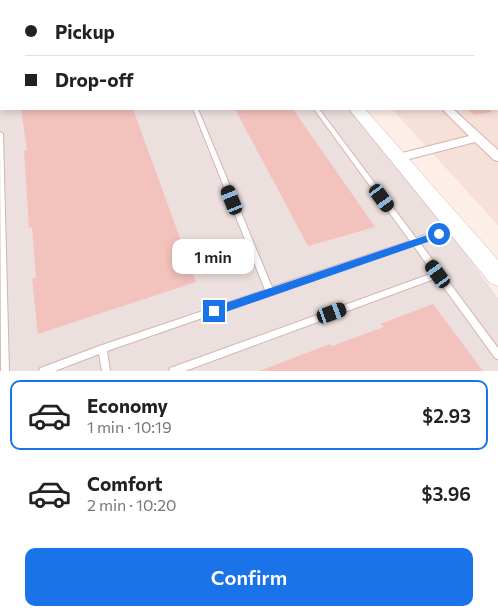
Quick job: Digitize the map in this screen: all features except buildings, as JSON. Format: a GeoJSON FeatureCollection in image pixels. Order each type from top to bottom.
{"type":"FeatureCollection","features":[{"type":"Feature","properties":{"kind":"main road"},"geometry":{"type":"LineString","coordinates":[[358,110],[498,276]]}},
{"type":"Feature","properties":{"kind":"street"},"geometry":{"type":"LineString","coordinates":[[448,110],[498,157]]}},
{"type":"Feature","properties":{"kind":"street"},"geometry":{"type":"LineString","coordinates":[[398,158],[477,138]]}},
{"type":"Feature","properties":{"kind":"lane"},"geometry":{"type":"LineString","coordinates":[[195,110],[270,292]]}},
{"type":"Feature","properties":{"kind":"lane"},"geometry":{"type":"LineString","coordinates":[[318,110],[498,356]]}},
{"type":"Feature","properties":{"kind":"lane"},"geometry":{"type":"LineString","coordinates":[[0,134],[5,371]]}},
{"type":"Feature","properties":{"kind":"lane"},"geometry":{"type":"LineString","coordinates":[[43,371],[457,228]]}},
{"type":"Feature","properties":{"kind":"lane"},"geometry":{"type":"LineString","coordinates":[[173,371],[438,274]]}},
{"type":"Feature","properties":{"kind":"lane"},"geometry":{"type":"LineString","coordinates":[[102,350],[106,371]]}},
{"type":"Feature","properties":{"kind":"shaded area"},"geometry":{"type":"Polygon","coordinates":[[[0,110],[360,110],[498,298],[498,371],[0,371],[0,110]]]}},
{"type":"Feature","properties":{"kind":"shaded area"},"geometry":{"type":"Polygon","coordinates":[[[393,110],[498,110],[498,225],[393,110]]]}},
{"type":"Feature","properties":{"kind":"route"},"geometry":{"type":"LineString","coordinates":[[214,311],[439,234]]}}]}
